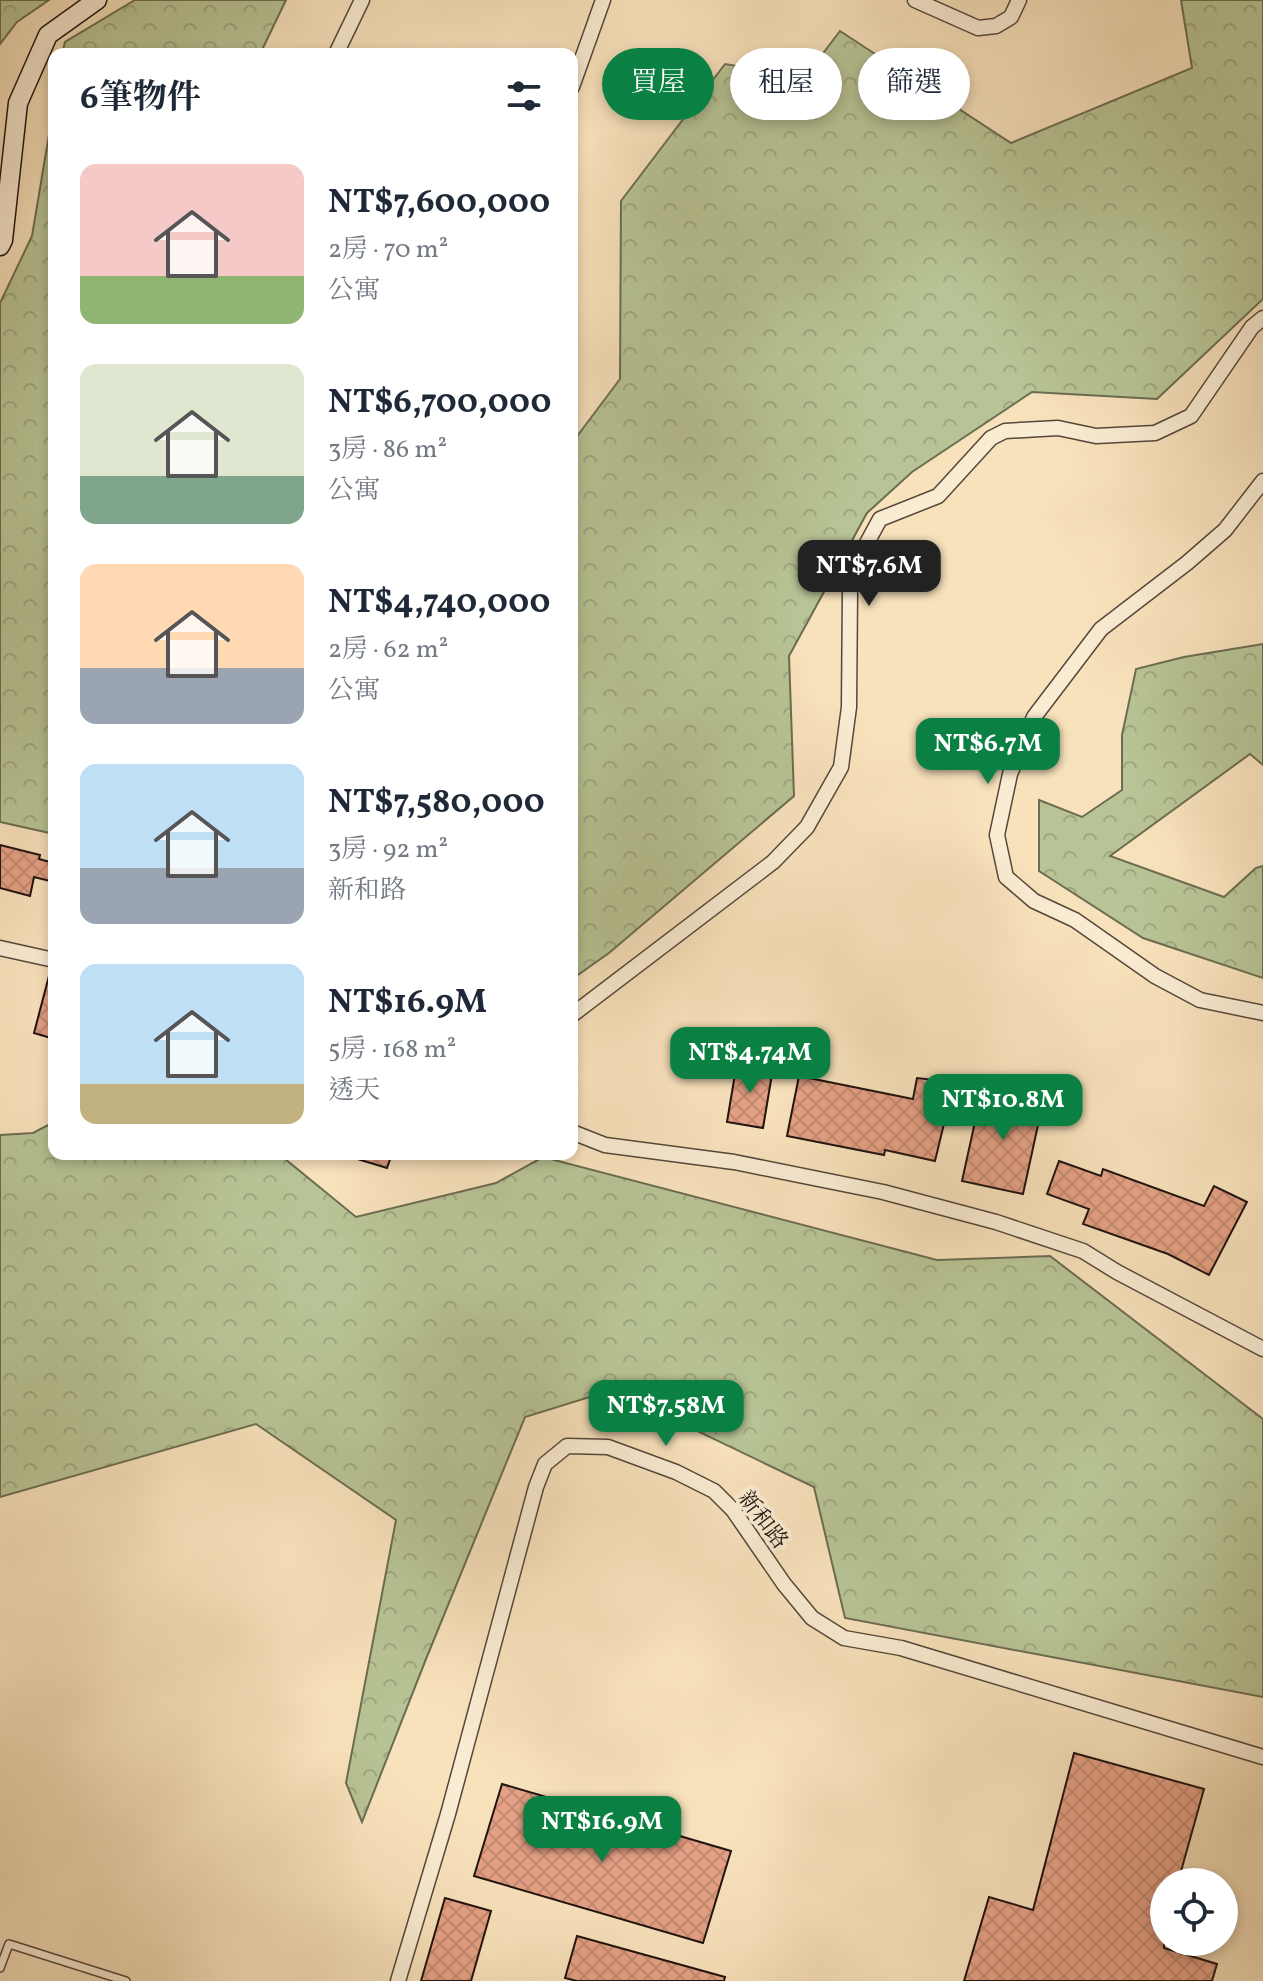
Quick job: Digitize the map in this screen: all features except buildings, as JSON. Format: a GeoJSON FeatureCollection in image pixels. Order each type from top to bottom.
{"type":"FeatureCollection","features":[{"type":"Feature","properties":{"kind":"street"},"geometry":{"type":"LineString","coordinates":[[0,246],[18,103],[48,35],[97,0]]}},
{"type":"Feature","properties":{"kind":"street"},"geometry":{"type":"LineString","coordinates":[[339,48],[362,0]]}},
{"type":"Feature","properties":{"kind":"street"},"geometry":{"type":"LineString","coordinates":[[578,70],[603,0]]}},
{"type":"Feature","properties":{"kind":"street"},"geometry":{"type":"LineString","coordinates":[[915,0],[978,28],[996,26],[1011,17],[1019,0]]}},
{"type":"Feature","properties":{"kind":"street"},"geometry":{"type":"LineString","coordinates":[[578,1010],[773,862],[807,827],[841,767],[849,707],[850,591],[855,565],[880,519],[938,496],[991,438],[1005,431],[1058,428],[1096,436],[1155,433],[1191,416],[1252,327],[1263,318]]}},
{"type":"Feature","properties":{"kind":"street"},"geometry":{"type":"LineString","coordinates":[[1263,481],[1225,530],[1101,629],[1034,717],[1010,774],[997,835],[1006,877],[1034,901],[1075,920],[1155,976],[1200,1000],[1263,1013]]}},
{"type":"Feature","properties":{"kind":"street"},"geometry":{"type":"LineString","coordinates":[[0,948],[48,959]]}},
{"type":"Feature","properties":{"kind":"street"},"geometry":{"type":"LineString","coordinates":[[578,1134],[605,1145],[734,1162],[883,1192],[996,1222],[1083,1251],[1263,1349]]}},
{"type":"Feature","properties":{"kind":"street","name":"新和路"},"geometry":{"type":"LineString","coordinates":[[398,1981],[448,1814],[536,1487],[545,1464],[567,1446],[608,1447],[676,1472],[714,1491],[733,1510],[784,1584],[812,1618],[844,1638],[901,1648],[1263,1757]]}},
{"type":"Feature","properties":{"kind":"lane"},"geometry":{"type":"LineString","coordinates":[[0,1968],[9,1944],[114,1980],[126,1981]]}},
{"type":"Feature","properties":{"kind":"green space"},"geometry":{"type":"Polygon","coordinates":[[[0,0],[49,0],[17,22],[0,44],[0,0]]]}},
{"type":"Feature","properties":{"kind":"green space"},"geometry":{"type":"Polygon","coordinates":[[[135,0],[286,0],[263,48],[64,48],[65,42],[135,0]]]}},
{"type":"Feature","properties":{"kind":"green space"},"geometry":{"type":"Polygon","coordinates":[[[1181,0],[1263,0],[1263,299],[1157,399],[1032,392],[912,472],[867,513],[789,656],[794,796],[609,953],[578,975],[578,435],[620,379],[621,201],[682,120],[714,120],[714,78],[725,64],[730,65],[730,120],[842,120],[842,48],[827,48],[840,31],[866,48],[858,48],[858,120],[970,120],[970,116],[1011,143],[1192,68],[1181,0]]]}},
{"type":"Feature","properties":{"kind":"green space"},"geometry":{"type":"Polygon","coordinates":[[[48,141],[48,833],[0,822],[0,303],[32,236],[48,141]]]}},
{"type":"Feature","properties":{"kind":"green space"},"geometry":{"type":"Polygon","coordinates":[[[1263,644],[1263,765],[1250,754],[1110,856],[1224,897],[1256,868],[1263,866],[1263,978],[1143,938],[1039,871],[1039,800],[1082,817],[1122,790],[1122,735],[1136,669],[1184,657],[1263,644]]]}},
{"type":"Feature","properties":{"kind":"green space"},"geometry":{"type":"Polygon","coordinates":[[[48,1125],[48,1160],[286,1160],[356,1217],[496,1183],[538,1160],[554,1160],[937,1260],[1050,1256],[1263,1419],[1263,1697],[845,1618],[814,1487],[612,1390],[525,1417],[362,1822],[346,1783],[396,1520],[256,1424],[0,1497],[0,1135],[33,1133],[48,1125]]]}}]}
